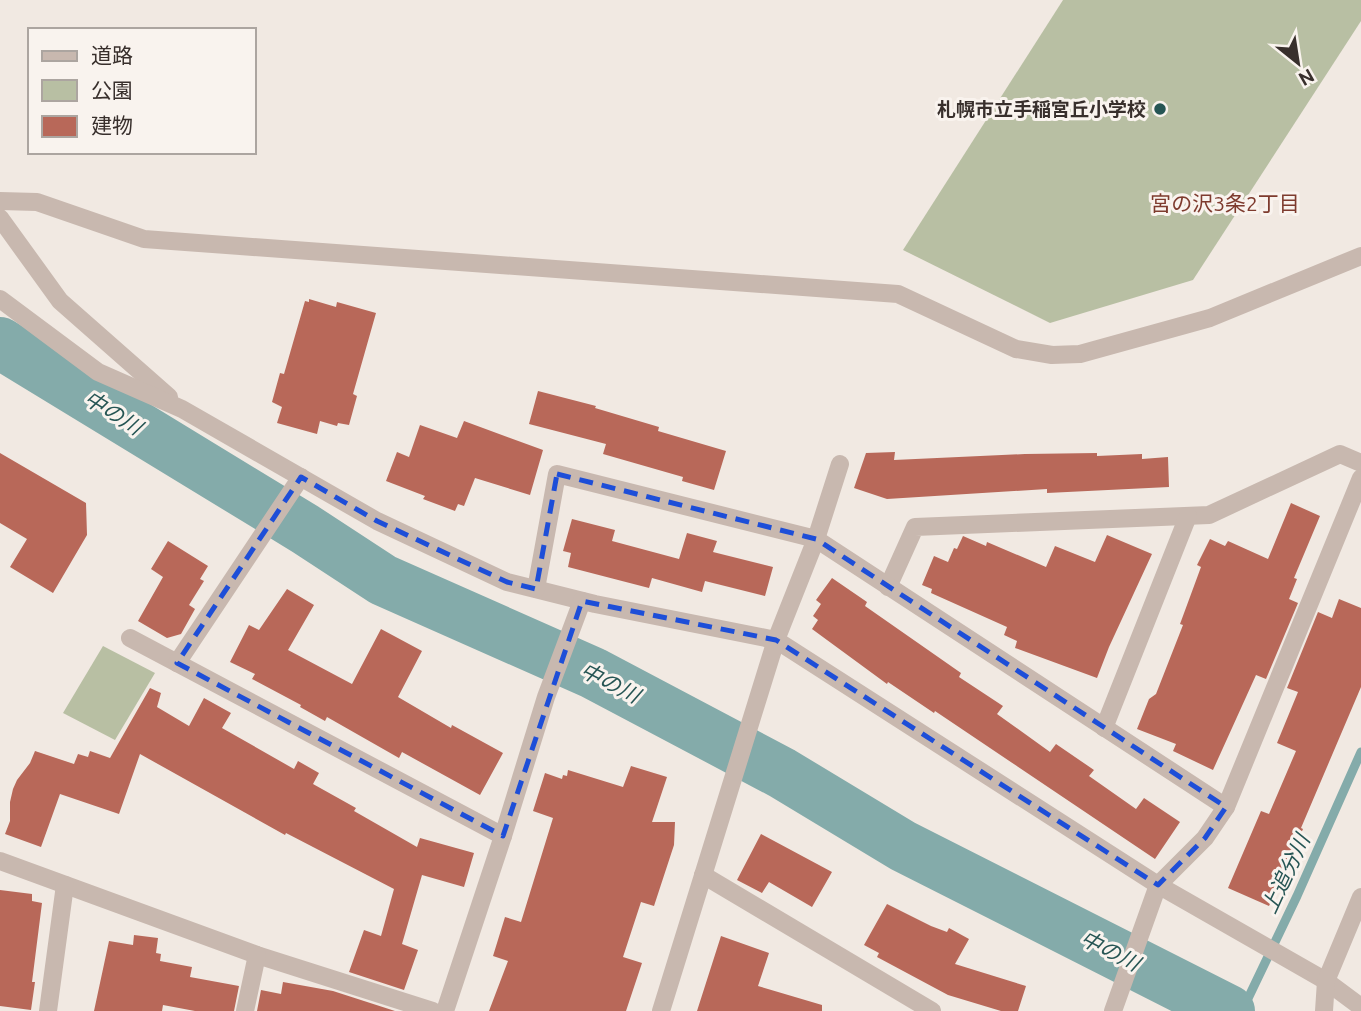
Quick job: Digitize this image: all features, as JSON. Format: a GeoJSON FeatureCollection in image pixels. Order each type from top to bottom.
{"type":"FeatureCollection","features":[{"type":"Feature","properties":{"kind":"street"},"geometry":{"type":"LineString","coordinates":[[0,201],[37,202],[144,239],[898,294],[1016,349],[1052,355],[1080,354],[1210,317],[1361,256]]}},
{"type":"Feature","properties":{"kind":"street"},"geometry":{"type":"LineString","coordinates":[[0,218],[60,301],[182,409]]}},
{"type":"Feature","properties":{"kind":"street"},"geometry":{"type":"LineString","coordinates":[[0,299],[98,372],[182,409],[389,526],[507,582],[582,601],[776,640],[1158,885],[1326,981],[1361,1007]]}},
{"type":"Feature","properties":{"kind":"street"},"geometry":{"type":"LineString","coordinates":[[888,587],[915,527],[1209,515],[1340,454],[1361,463]]}},
{"type":"Feature","properties":{"kind":"street"},"geometry":{"type":"LineString","coordinates":[[661,1011],[776,640],[816,540],[841,464]]}},
{"type":"Feature","properties":{"kind":"street"},"geometry":{"type":"LineString","coordinates":[[536,589],[557,474],[816,540],[1226,807]]}},
{"type":"Feature","properties":{"kind":"street"},"geometry":{"type":"LineString","coordinates":[[177,663],[301,477]]}},
{"type":"Feature","properties":{"kind":"street"},"geometry":{"type":"LineString","coordinates":[[1114,1006],[1158,885],[1205,838],[1226,807],[1361,478]]}},
{"type":"Feature","properties":{"kind":"street"},"geometry":{"type":"LineString","coordinates":[[1104,728],[1188,516]]}},
{"type":"Feature","properties":{"kind":"street"},"geometry":{"type":"LineString","coordinates":[[445,1011],[546,697],[582,601]]}},
{"type":"Feature","properties":{"kind":"street"},"geometry":{"type":"LineString","coordinates":[[130,638],[503,836]]}},
{"type":"Feature","properties":{"kind":"street"},"geometry":{"type":"LineString","coordinates":[[0,861],[257,956],[433,1011]]}},
{"type":"Feature","properties":{"kind":"street"},"geometry":{"type":"LineString","coordinates":[[703,875],[932,1011]]}},
{"type":"Feature","properties":{"kind":"street"},"geometry":{"type":"LineString","coordinates":[[48,1011],[65,885]]}},
{"type":"Feature","properties":{"kind":"street"},"geometry":{"type":"LineString","coordinates":[[1324,1011],[1326,981],[1361,897]]}},
{"type":"Feature","properties":{"kind":"street"},"geometry":{"type":"LineString","coordinates":[[245,1011],[257,956]]}},
{"type":"Feature","properties":{"kind":"highlighted area"},"geometry":{"type":"Polygon","coordinates":[[[557,474],[816,539],[1226,807],[1205,838],[1158,885],[776,640],[582,601],[503,836],[177,663],[301,477],[377,521],[507,582],[536,589],[557,474]]]}},
{"type":"Feature","properties":{"kind":"green space","name":"札幌市立手稲宮丘小学校"},"geometry":{"type":"Polygon","coordinates":[[[1063,0],[1361,0],[1361,21],[1193,280],[1050,323],[903,250],[1063,0]]]}},
{"type":"Feature","properties":{"kind":"green space"},"geometry":{"type":"Polygon","coordinates":[[[103,646],[155,673],[115,740],[63,713],[103,646]]]}},
{"type":"Feature","properties":{"kind":"building"},"geometry":{"type":"Polygon","coordinates":[[[309,299],[336,307],[337,302],[376,313],[353,394],[357,396],[349,425],[338,423],[337,426],[320,421],[317,434],[277,423],[282,407],[272,402],[280,373],[284,374],[305,301],[309,302],[309,299]]]}},
{"type":"Feature","properties":{"kind":"building"},"geometry":{"type":"Polygon","coordinates":[[[538,391],[596,406],[595,408],[659,427],[658,431],[726,451],[714,490],[682,481],[683,477],[603,454],[606,444],[529,424],[538,391]]]}},
{"type":"Feature","properties":{"kind":"building"},"geometry":{"type":"Polygon","coordinates":[[[464,421],[543,450],[530,495],[475,478],[464,506],[458,504],[455,511],[386,481],[397,452],[409,457],[420,425],[457,438],[464,421]]]}},
{"type":"Feature","properties":{"kind":"building"},"geometry":{"type":"Polygon","coordinates":[[[895,452],[894,460],[1097,453],[1097,456],[1142,454],[1142,459],[1168,457],[1169,487],[1047,493],[1047,489],[887,499],[854,488],[866,453],[895,452]]]}},
{"type":"Feature","properties":{"kind":"building"},"geometry":{"type":"Polygon","coordinates":[[[0,453],[86,503],[87,535],[53,593],[10,567],[27,539],[0,523],[0,453]]]}},
{"type":"Feature","properties":{"kind":"building"},"geometry":{"type":"Polygon","coordinates":[[[1291,503],[1320,516],[1294,578],[1297,579],[1289,599],[1298,603],[1266,679],[1256,675],[1213,770],[1173,751],[1176,744],[1137,729],[1149,699],[1156,694],[1183,625],[1180,624],[1201,567],[1197,565],[1210,539],[1225,546],[1228,541],[1268,559],[1291,503]]]}},
{"type":"Feature","properties":{"kind":"building"},"geometry":{"type":"Polygon","coordinates":[[[572,519],[615,530],[612,541],[679,559],[687,533],[717,541],[713,552],[773,567],[765,596],[705,581],[702,592],[652,578],[649,588],[568,567],[571,553],[563,551],[572,519]]]}},
{"type":"Feature","properties":{"kind":"building"},"geometry":{"type":"Polygon","coordinates":[[[1107,535],[1152,554],[1097,678],[1015,648],[1017,641],[1004,635],[1007,627],[931,593],[932,589],[922,585],[934,556],[948,562],[963,536],[986,546],[987,542],[1046,567],[1055,546],[1095,562],[1107,535]]]}},
{"type":"Feature","properties":{"kind":"building"},"geometry":{"type":"Polygon","coordinates":[[[168,541],[208,566],[200,579],[204,581],[189,605],[195,609],[181,634],[167,638],[138,621],[163,577],[151,569],[168,541]]]}},
{"type":"Feature","properties":{"kind":"building"},"geometry":{"type":"Polygon","coordinates":[[[832,578],[867,602],[865,606],[961,673],[959,677],[1003,706],[997,714],[1050,752],[1056,744],[1094,770],[1089,776],[1136,809],[1144,798],[1180,822],[1155,859],[935,711],[934,713],[888,682],[887,684],[812,629],[818,620],[813,616],[821,604],[816,600],[832,578]]]}},
{"type":"Feature","properties":{"kind":"building"},"geometry":{"type":"Polygon","coordinates":[[[287,589],[314,605],[288,650],[352,684],[381,629],[422,651],[398,697],[451,728],[452,725],[503,753],[480,795],[402,752],[399,758],[327,717],[325,721],[252,679],[255,674],[230,662],[249,625],[259,630],[287,589]]]}},
{"type":"Feature","properties":{"kind":"building"},"geometry":{"type":"Polygon","coordinates":[[[1339,599],[1361,608],[1361,687],[1269,906],[1228,888],[1261,811],[1269,814],[1296,751],[1277,743],[1298,692],[1287,688],[1318,612],[1332,618],[1339,599]]]}},
{"type":"Feature","properties":{"kind":"building"},"geometry":{"type":"Polygon","coordinates":[[[150,688],[161,693],[157,707],[189,726],[204,698],[231,713],[222,728],[294,769],[298,761],[319,773],[313,784],[417,847],[420,838],[474,853],[464,887],[422,875],[402,944],[418,950],[404,990],[349,972],[364,930],[381,936],[394,889],[286,833],[285,835],[140,754],[119,814],[60,794],[41,847],[5,834],[10,821],[13,789],[35,751],[74,764],[78,754],[88,757],[90,751],[110,758],[150,688]]]}},
{"type":"Feature","properties":{"kind":"building"},"geometry":{"type":"Polygon","coordinates":[[[631,766],[667,777],[652,822],[675,822],[674,845],[654,906],[641,902],[623,957],[642,963],[626,1011],[489,1011],[508,961],[493,956],[505,917],[521,922],[553,818],[533,811],[545,773],[562,779],[563,775],[567,776],[568,770],[623,787],[631,766]]]}},
{"type":"Feature","properties":{"kind":"building"},"geometry":{"type":"Polygon","coordinates":[[[761,834],[832,872],[812,907],[769,882],[762,893],[737,880],[761,834]]]}},
{"type":"Feature","properties":{"kind":"building"},"geometry":{"type":"Polygon","coordinates":[[[0,890],[32,894],[32,901],[42,903],[31,1010],[0,1006],[0,890]]]}},
{"type":"Feature","properties":{"kind":"building"},"geometry":{"type":"Polygon","coordinates":[[[887,904],[931,926],[947,932],[949,928],[969,939],[955,964],[1026,986],[1018,1011],[1001,1011],[948,995],[877,957],[879,953],[864,945],[887,904]]]}},
{"type":"Feature","properties":{"kind":"building"},"geometry":{"type":"Polygon","coordinates":[[[134,935],[158,938],[156,953],[161,954],[160,961],[192,967],[190,977],[239,986],[234,1011],[195,1011],[163,1005],[162,1011],[94,1011],[109,941],[133,945],[134,935]]]}},
{"type":"Feature","properties":{"kind":"building"},"geometry":{"type":"Polygon","coordinates":[[[721,936],[769,953],[758,986],[822,1005],[822,1011],[697,1011],[721,936]]]}},
{"type":"Feature","properties":{"kind":"building"},"geometry":{"type":"Polygon","coordinates":[[[283,982],[333,991],[395,1011],[257,1011],[261,990],[281,994],[283,982]]]}},
{"type":"Feature","properties":{"kind":"waterway","name":"中の川"},"geometry":{"type":"LineString","coordinates":[[0,343],[305,529],[383,580],[593,673],[782,773],[903,846],[1229,1011]]}},
{"type":"Feature","properties":{"kind":"waterway","name":"上追分川"},"geometry":{"type":"LineString","coordinates":[[1242,1011],[1361,752]]}},
{"type":"Feature","properties":{"kind":"place","name":"札幌市立手稲宮丘小学校"},"geometry":{"type":"Point","coordinates":[1160,109]}},
{"type":"Feature","properties":{"kind":"district","name":"宮の沢3条2丁目"},"geometry":{"type":"Point","coordinates":[1225,204]}}]}
